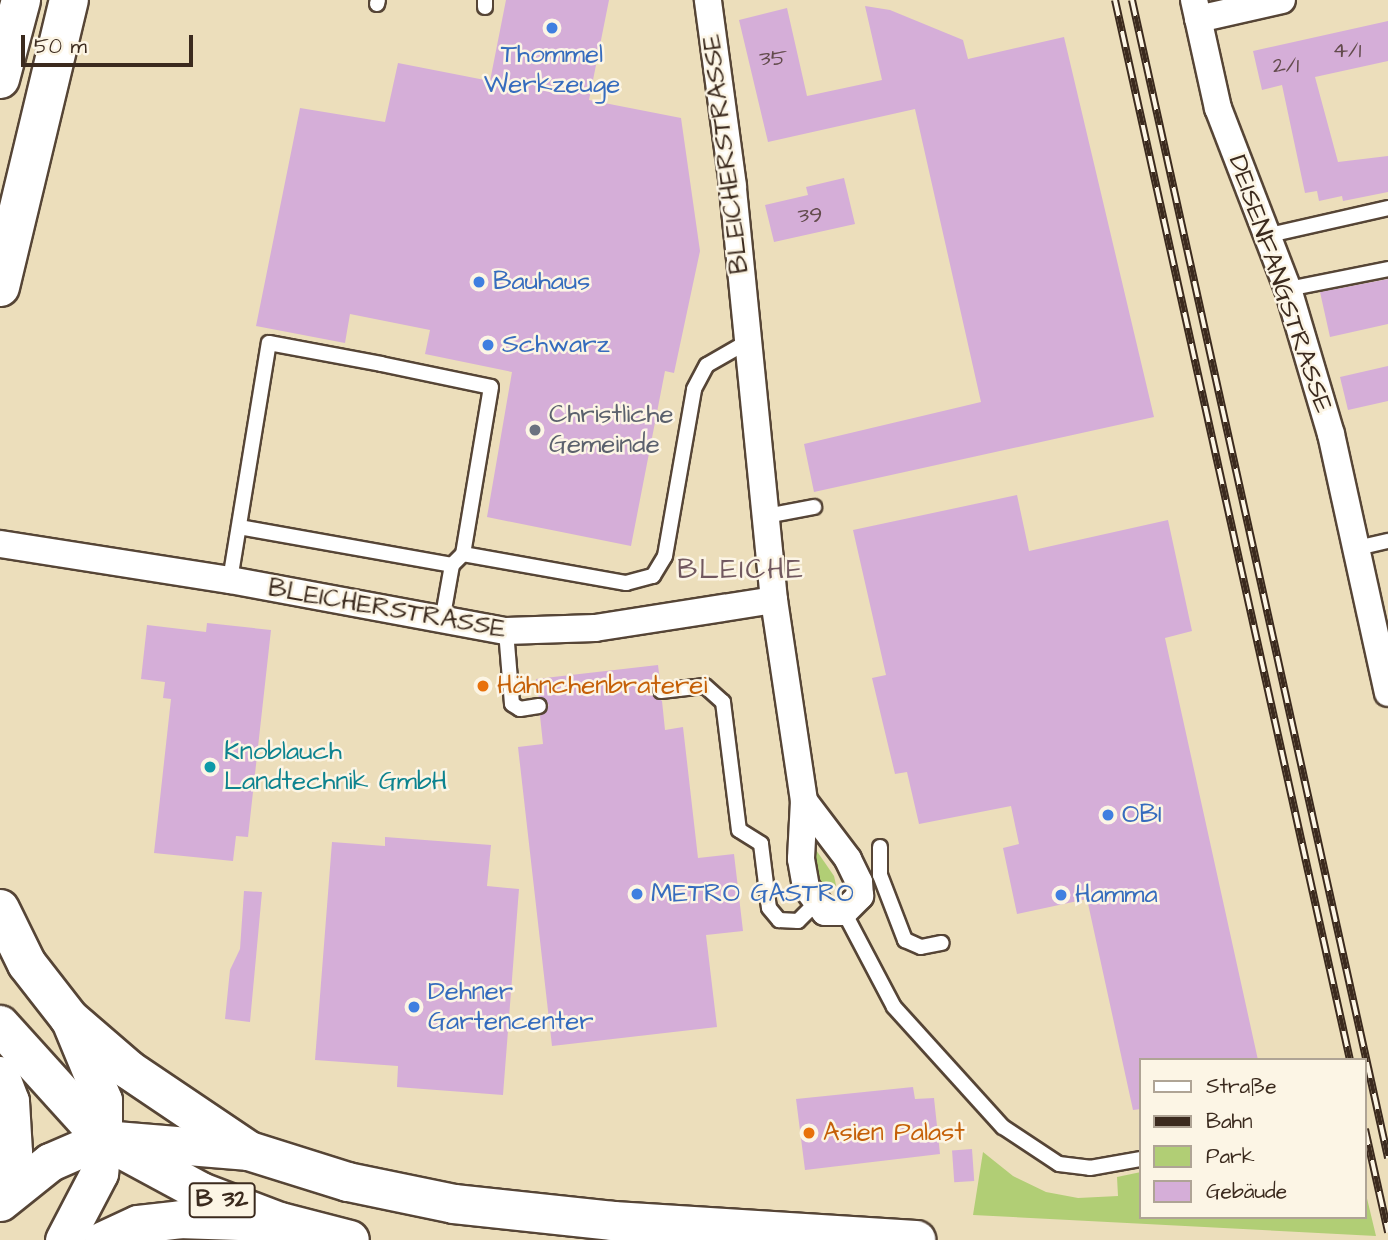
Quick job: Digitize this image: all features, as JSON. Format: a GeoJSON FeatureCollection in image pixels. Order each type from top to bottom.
{"type":"FeatureCollection","features":[{"type":"Feature","properties":{"kind":"main road"},"geometry":{"type":"LineString","coordinates":[[0,79],[21,0]]}},
{"type":"Feature","properties":{"kind":"main road"},"geometry":{"type":"LineString","coordinates":[[0,287],[69,0]]}},
{"type":"Feature","properties":{"kind":"main road","name":"B 32"},"geometry":{"type":"LineString","coordinates":[[0,909],[27,964],[69,1018],[129,1070],[249,1151],[348,1182],[454,1204],[613,1221],[916,1240]]}},
{"type":"Feature","properties":{"kind":"main road"},"geometry":{"type":"LineString","coordinates":[[64,1240],[99,1173],[103,1139],[103,1100],[69,1018]]}},
{"type":"Feature","properties":{"kind":"main road","name":"B 32"},"geometry":{"type":"LineString","coordinates":[[0,1025],[103,1139],[201,1192],[280,1222],[350,1240]]}},
{"type":"Feature","properties":{"kind":"main road"},"geometry":{"type":"LineString","coordinates":[[0,1075],[10,1101],[13,1152],[1,1200]]}},
{"type":"Feature","properties":{"kind":"main road"},"geometry":{"type":"LineString","coordinates":[[1,1200],[50,1162],[103,1139],[249,1151]]}},
{"type":"Feature","properties":{"kind":"main road"},"geometry":{"type":"LineString","coordinates":[[103,1240],[138,1224],[181,1219],[280,1222]]}},
{"type":"Feature","properties":{"kind":"street","name":"BLEICHERSTRASSE"},"geometry":{"type":"LineString","coordinates":[[708,0],[733,186],[774,600],[804,801],[801,859],[806,887],[815,904]]}},
{"type":"Feature","properties":{"kind":"street"},"geometry":{"type":"LineString","coordinates":[[1196,10],[1282,0]]}},
{"type":"Feature","properties":{"kind":"street","name":"DEISENFANGSTRASSE"},"geometry":{"type":"LineString","coordinates":[[1196,10],[1219,108],[1265,236],[1288,289],[1331,434],[1388,693]]}},
{"type":"Feature","properties":{"kind":"street","name":"BLEICHERSTRASSE"},"geometry":{"type":"LineString","coordinates":[[0,544],[230,580],[506,632],[595,628],[774,600]]}},
{"type":"Feature","properties":{"kind":"street","name":"BLEICHERSTRASSE"},"geometry":{"type":"LineString","coordinates":[[804,801],[848,859],[869,879]]}},
{"type":"Feature","properties":{"kind":"street"},"geometry":{"type":"LineString","coordinates":[[815,904],[825,912],[844,912],[860,897],[869,879]]}},
{"type":"Feature","properties":{"kind":"lane"},"geometry":{"type":"LineString","coordinates":[[1265,236],[1388,208]]}},
{"type":"Feature","properties":{"kind":"lane"},"geometry":{"type":"LineString","coordinates":[[1288,289],[1388,269]]}},
{"type":"Feature","properties":{"kind":"lane"},"geometry":{"type":"LineString","coordinates":[[463,554],[626,583],[653,576],[665,556],[694,388],[707,365],[747,342]]}},
{"type":"Feature","properties":{"kind":"lane"},"geometry":{"type":"LineString","coordinates":[[230,580],[269,343],[491,387],[463,554],[452,565],[442,621]]}},
{"type":"Feature","properties":{"kind":"lane"},"geometry":{"type":"LineString","coordinates":[[766,516],[814,507]]}},
{"type":"Feature","properties":{"kind":"lane"},"geometry":{"type":"LineString","coordinates":[[239,527],[452,565]]}},
{"type":"Feature","properties":{"kind":"lane"},"geometry":{"type":"LineString","coordinates":[[1357,548],[1388,541]]}},
{"type":"Feature","properties":{"kind":"lane"},"geometry":{"type":"LineString","coordinates":[[506,632],[512,704],[520,709],[539,706]]}},
{"type":"Feature","properties":{"kind":"lane"},"geometry":{"type":"LineString","coordinates":[[661,691],[705,685],[723,702],[739,830],[761,844],[769,908],[779,920],[798,921],[815,904]]}},
{"type":"Feature","properties":{"kind":"lane"},"geometry":{"type":"LineString","coordinates":[[880,847],[869,879],[905,940],[921,947],[942,943]]}},
{"type":"Feature","properties":{"kind":"lane"},"geometry":{"type":"LineString","coordinates":[[844,912],[877,982],[954,1075],[1027,1146],[1059,1164],[1090,1168],[1140,1158]]}},
{"type":"Feature","properties":{"kind":"green space"},"geometry":{"type":"Polygon","coordinates":[[[814,847],[834,876],[836,885],[832,891],[823,892],[817,880],[814,847]]]}},
{"type":"Feature","properties":{"kind":"green space"},"geometry":{"type":"Polygon","coordinates":[[[983,1152],[1013,1176],[1046,1192],[1078,1198],[1118,1196],[1117,1177],[1140,1172],[1140,1219],[1367,1219],[1367,1198],[1376,1236],[973,1215],[983,1152]]]}},
{"type":"Feature","properties":{"kind":"building","name":"Bauhaus"},"geometry":{"type":"Polygon","coordinates":[[[506,0],[609,0],[589,100],[681,118],[700,251],[674,373],[665,371],[631,546],[487,517],[512,372],[425,354],[430,330],[350,314],[345,343],[256,326],[300,108],[385,122],[398,63],[490,81],[506,0]]]}},
{"type":"Feature","properties":{"kind":"building"},"geometry":{"type":"Polygon","coordinates":[[[865,6],[890,10],[963,40],[968,59],[1064,37],[1154,417],[814,492],[804,444],[981,402],[915,109],[768,142],[739,20],[787,8],[807,96],[882,80],[865,6]]]}},
{"type":"Feature","properties":{"kind":"building"},"geometry":{"type":"Polygon","coordinates":[[[1388,21],[1388,61],[1315,77],[1338,162],[1388,156],[1388,192],[1343,201],[1342,196],[1319,201],[1317,191],[1305,193],[1282,85],[1262,90],[1253,51],[1388,21]]]}},
{"type":"Feature","properties":{"kind":"building"},"geometry":{"type":"Polygon","coordinates":[[[844,178],[855,224],[774,242],[765,205],[808,195],[806,187],[844,178]]]}},
{"type":"Feature","properties":{"kind":"building"},"geometry":{"type":"Polygon","coordinates":[[[1388,279],[1388,324],[1330,337],[1320,292],[1388,279]]]}},
{"type":"Feature","properties":{"kind":"building"},"geometry":{"type":"Polygon","coordinates":[[[1388,366],[1388,401],[1348,410],[1340,377],[1388,366]]]}},
{"type":"Feature","properties":{"kind":"building","name":"OBI"},"geometry":{"type":"Polygon","coordinates":[[[1017,495],[1029,551],[1168,520],[1192,631],[1165,638],[1258,1058],[1140,1058],[1140,1109],[1133,1110],[1087,899],[1017,914],[1003,848],[1019,844],[1011,806],[919,824],[907,772],[895,774],[872,678],[886,675],[853,530],[1017,495]]]}},
{"type":"Feature","properties":{"kind":"building","name":"Knoblauch Landtechnik GmbH"},"geometry":{"type":"Polygon","coordinates":[[[207,623],[271,630],[248,837],[236,836],[233,861],[154,853],[171,699],[163,698],[165,682],[141,679],[147,625],[206,632],[207,623]]]}},
{"type":"Feature","properties":{"kind":"building","name":"METRO GASTRO"},"geometry":{"type":"Polygon","coordinates":[[[658,665],[660,681],[652,693],[662,701],[665,730],[683,727],[698,858],[734,854],[743,931],[706,935],[717,1027],[552,1046],[518,747],[543,744],[540,716],[549,705],[538,696],[536,679],[658,665]]]}},
{"type":"Feature","properties":{"kind":"building","name":"Dehner Gartencenter"},"geometry":{"type":"Polygon","coordinates":[[[385,837],[491,845],[487,886],[519,889],[503,1095],[397,1087],[398,1066],[315,1060],[332,842],[385,846],[385,837]]]}},
{"type":"Feature","properties":{"kind":"building"},"geometry":{"type":"Polygon","coordinates":[[[244,891],[262,892],[250,1022],[225,1019],[230,970],[240,949],[244,891]]]}},
{"type":"Feature","properties":{"kind":"building"},"geometry":{"type":"Polygon","coordinates":[[[913,1087],[915,1099],[934,1098],[940,1154],[805,1170],[796,1099],[913,1087]]]}},
{"type":"Feature","properties":{"kind":"building"},"geometry":{"type":"Polygon","coordinates":[[[972,1149],[974,1181],[954,1182],[952,1150],[972,1149]]]}},
{"type":"Feature","properties":{"kind":"railway"},"geometry":{"type":"LineString","coordinates":[[1115,0],[1350,1058]]}},
{"type":"Feature","properties":{"kind":"railway"},"geometry":{"type":"LineString","coordinates":[[1132,0],[1366,1058]]}},
{"type":"Feature","properties":{"kind":"railway"},"geometry":{"type":"LineString","coordinates":[[1367,1063],[1388,1158]]}},
{"type":"Feature","properties":{"kind":"railway"},"geometry":{"type":"LineString","coordinates":[[1367,1138],[1388,1232]]}},
{"type":"Feature","properties":{"kind":"place","name":"Thommel Werkzeuge"},"geometry":{"type":"Point","coordinates":[552,28]}},
{"type":"Feature","properties":{"kind":"place","name":"Bauhaus"},"geometry":{"type":"Point","coordinates":[479,282]}},
{"type":"Feature","properties":{"kind":"place","name":"Schwarz"},"geometry":{"type":"Point","coordinates":[488,345]}},
{"type":"Feature","properties":{"kind":"place","name":"Christliche Gemeinde"},"geometry":{"type":"Point","coordinates":[535,430]}},
{"type":"Feature","properties":{"kind":"place","name":"Hähnchenbraterei"},"geometry":{"type":"Point","coordinates":[483,686]}},
{"type":"Feature","properties":{"kind":"place","name":"Knoblauch Landtechnik GmbH"},"geometry":{"type":"Point","coordinates":[210,767]}},
{"type":"Feature","properties":{"kind":"place","name":"OBI"},"geometry":{"type":"Point","coordinates":[1108,815]}},
{"type":"Feature","properties":{"kind":"place","name":"METRO GASTRO"},"geometry":{"type":"Point","coordinates":[637,894]}},
{"type":"Feature","properties":{"kind":"place","name":"Hamma"},"geometry":{"type":"Point","coordinates":[1061,895]}},
{"type":"Feature","properties":{"kind":"place","name":"Dehner Gartencenter"},"geometry":{"type":"Point","coordinates":[414,1007]}},
{"type":"Feature","properties":{"kind":"place","name":"Asien Palast"},"geometry":{"type":"Point","coordinates":[809,1133]}},
{"type":"Feature","properties":{"kind":"district","name":"BLEICHE"},"geometry":{"type":"Point","coordinates":[741,570]}}]}
